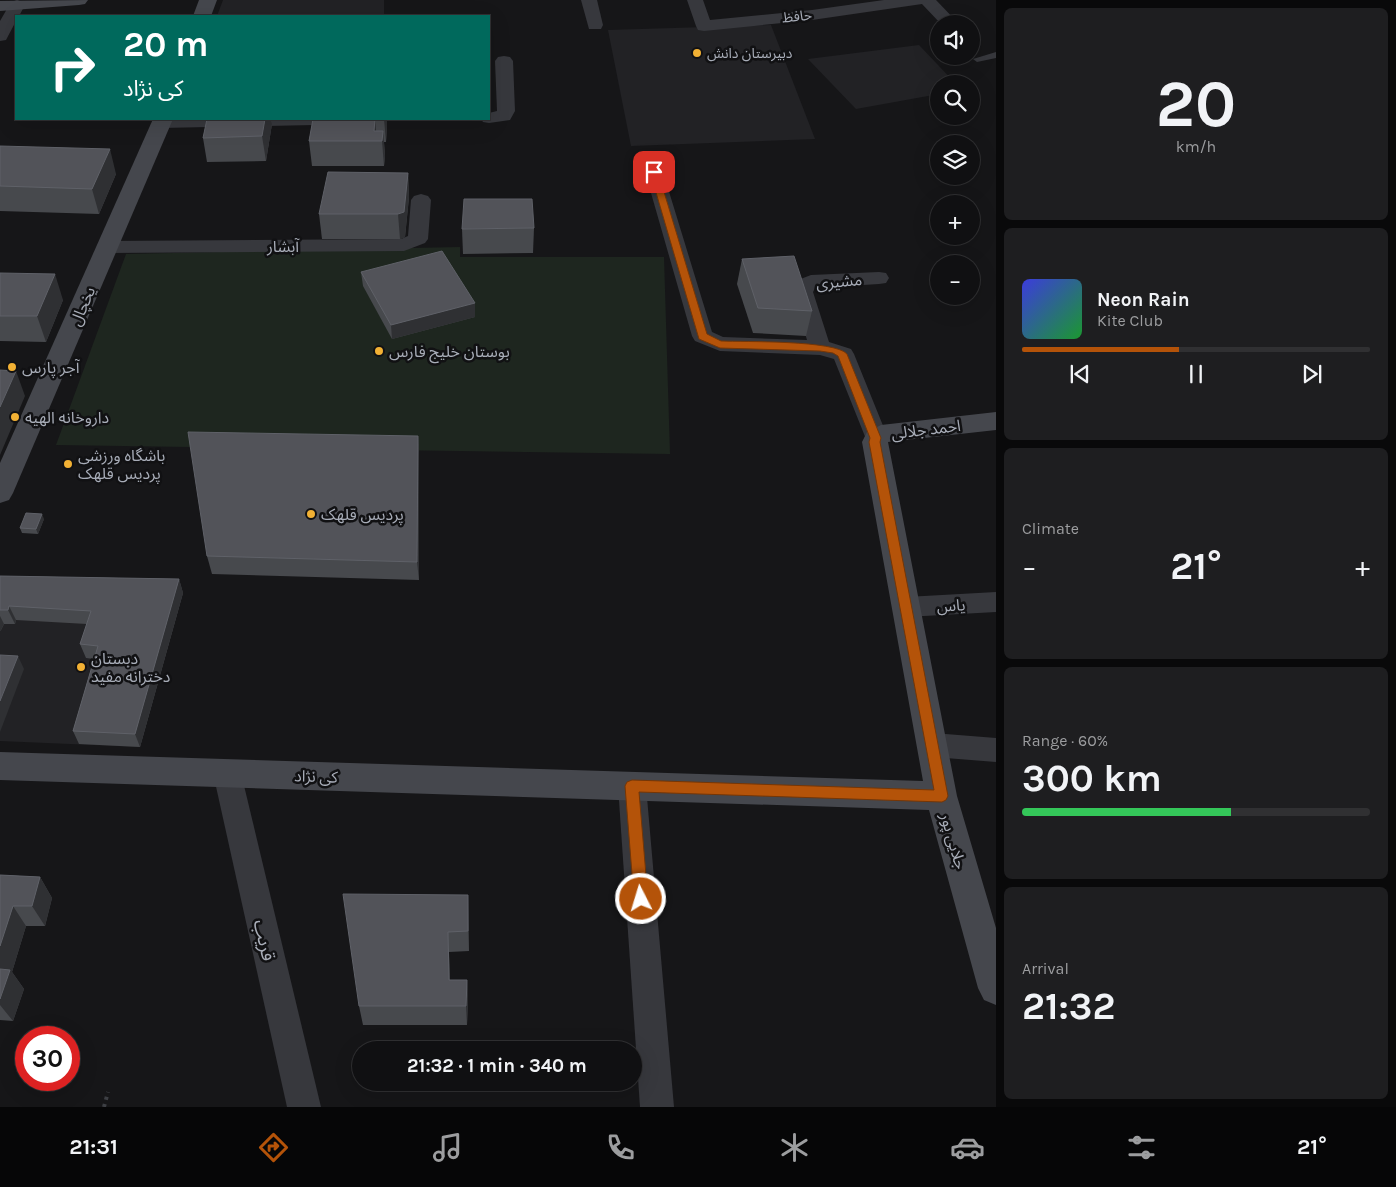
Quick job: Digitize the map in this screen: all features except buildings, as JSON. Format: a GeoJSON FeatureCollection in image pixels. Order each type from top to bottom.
{"type":"FeatureCollection","features":[{"type":"Feature","properties":{"kind":"street"},"geometry":{"type":"LineString","coordinates":[[0,36],[8,6],[78,0]]}},
{"type":"Feature","properties":{"kind":"street"},"geometry":{"type":"LineString","coordinates":[[202,15],[208,0]]}},
{"type":"Feature","properties":{"kind":"street"},"geometry":{"type":"LineString","coordinates":[[589,0],[595,25]]}},
{"type":"Feature","properties":{"kind":"street","name":"حافظ"},"geometry":{"type":"LineString","coordinates":[[695,0],[704,26],[812,15],[910,1]]}},
{"type":"Feature","properties":{"kind":"street"},"geometry":{"type":"LineString","coordinates":[[927,0],[942,15]]}},
{"type":"Feature","properties":{"kind":"street"},"geometry":{"type":"LineString","coordinates":[[490,118],[504,116],[506,111],[504,61]]}},
{"type":"Feature","properties":{"kind":"street"},"geometry":{"type":"LineString","coordinates":[[162,121],[262,120]]}},
{"type":"Feature","properties":{"kind":"street","name":"یخچال"},"geometry":{"type":"LineString","coordinates":[[1,486],[162,121]]}},
{"type":"Feature","properties":{"kind":"street"},"geometry":{"type":"LineString","coordinates":[[654,172],[702,336],[720,344],[836,350],[842,354],[876,447]]}},
{"type":"Feature","properties":{"kind":"street","name":"آبشار"},"geometry":{"type":"LineString","coordinates":[[107,247],[404,245],[418,239],[421,200]]}},
{"type":"Feature","properties":{"kind":"street","name":"مشیری"},"geometry":{"type":"LineString","coordinates":[[820,348],[803,292],[805,285],[811,282],[879,278]]}},
{"type":"Feature","properties":{"kind":"street","name":"احمد جلالی"},"geometry":{"type":"LineString","coordinates":[[876,447],[881,434],[996,421]]}},
{"type":"Feature","properties":{"kind":"street","name":"جلایی پور"},"geometry":{"type":"LineString","coordinates":[[876,447],[942,796],[996,988]]}},
{"type":"Feature","properties":{"kind":"street","name":"یاس"},"geometry":{"type":"LineString","coordinates":[[906,607],[996,602]]}},
{"type":"Feature","properties":{"kind":"street"},"geometry":{"type":"LineString","coordinates":[[933,745],[996,750]]}},
{"type":"Feature","properties":{"kind":"street","name":"کی نژاد"},"geometry":{"type":"LineString","coordinates":[[0,766],[942,796]]}},
{"type":"Feature","properties":{"kind":"street","name":"قریب"},"geometry":{"type":"LineString","coordinates":[[227,773],[304,1107]]}},
{"type":"Feature","properties":{"kind":"street"},"geometry":{"type":"LineString","coordinates":[[632,786],[657,1107]]}},
{"type":"Feature","properties":{"kind":"lane"},"geometry":{"type":"LineString","coordinates":[[980,59],[996,55]]}},
{"type":"Feature","properties":{"kind":"path"},"geometry":{"type":"LineString","coordinates":[[104,1107],[108,1092]]}},
{"type":"Feature","properties":{"kind":"shaded area"},"geometry":{"type":"Polygon","coordinates":[[[223,0],[384,0],[384,15],[217,15],[223,0]]]}},
{"type":"Feature","properties":{"kind":"shaded area"},"geometry":{"type":"Polygon","coordinates":[[[771,25],[815,139],[631,146],[608,30],[771,25]]]}},
{"type":"Feature","properties":{"kind":"shaded area"},"geometry":{"type":"Polygon","coordinates":[[[919,45],[930,57],[930,65],[938,65],[947,75],[930,75],[930,96],[856,109],[808,59],[919,45]]]}},
{"type":"Feature","properties":{"kind":"shaded area","name":"بوستان خلیج فارس"},"geometry":{"type":"Polygon","coordinates":[[[460,247],[460,257],[664,257],[670,454],[56,445],[126,254],[460,247]]]}},
{"type":"Feature","properties":{"kind":"shaded area","name":"دبستان دخترانه مفید"},"geometry":{"type":"Polygon","coordinates":[[[0,589],[183,593],[140,747],[0,741],[0,589]]]}},
{"type":"Feature","properties":{"kind":"place","name":"دبیرستان دانش"},"geometry":{"type":"Point","coordinates":[697,53]}},
{"type":"Feature","properties":{"kind":"place","name":"بوستان خلیج فارس"},"geometry":{"type":"Point","coordinates":[379,351]}},
{"type":"Feature","properties":{"kind":"place","name":"آجر پارس"},"geometry":{"type":"Point","coordinates":[12,367]}},
{"type":"Feature","properties":{"kind":"place","name":"داروخانه الهیه"},"geometry":{"type":"Point","coordinates":[15,417]}},
{"type":"Feature","properties":{"kind":"place","name":"باشگاه ورزشی پردیس قلهک"},"geometry":{"type":"Point","coordinates":[68,464]}},
{"type":"Feature","properties":{"kind":"place","name":"پردیس قلهک"},"geometry":{"type":"Point","coordinates":[311,514]}},
{"type":"Feature","properties":{"kind":"place","name":"دبستان دخترانه مفید"},"geometry":{"type":"Point","coordinates":[81,667]}},
{"type":"Feature","properties":{"kind":"route"},"geometry":{"type":"LineString","coordinates":[[641,899],[632,786],[942,796],[875,442],[876,438],[842,354],[836,350],[820,348],[720,344],[711,342],[702,336],[654,172]]}}]}
